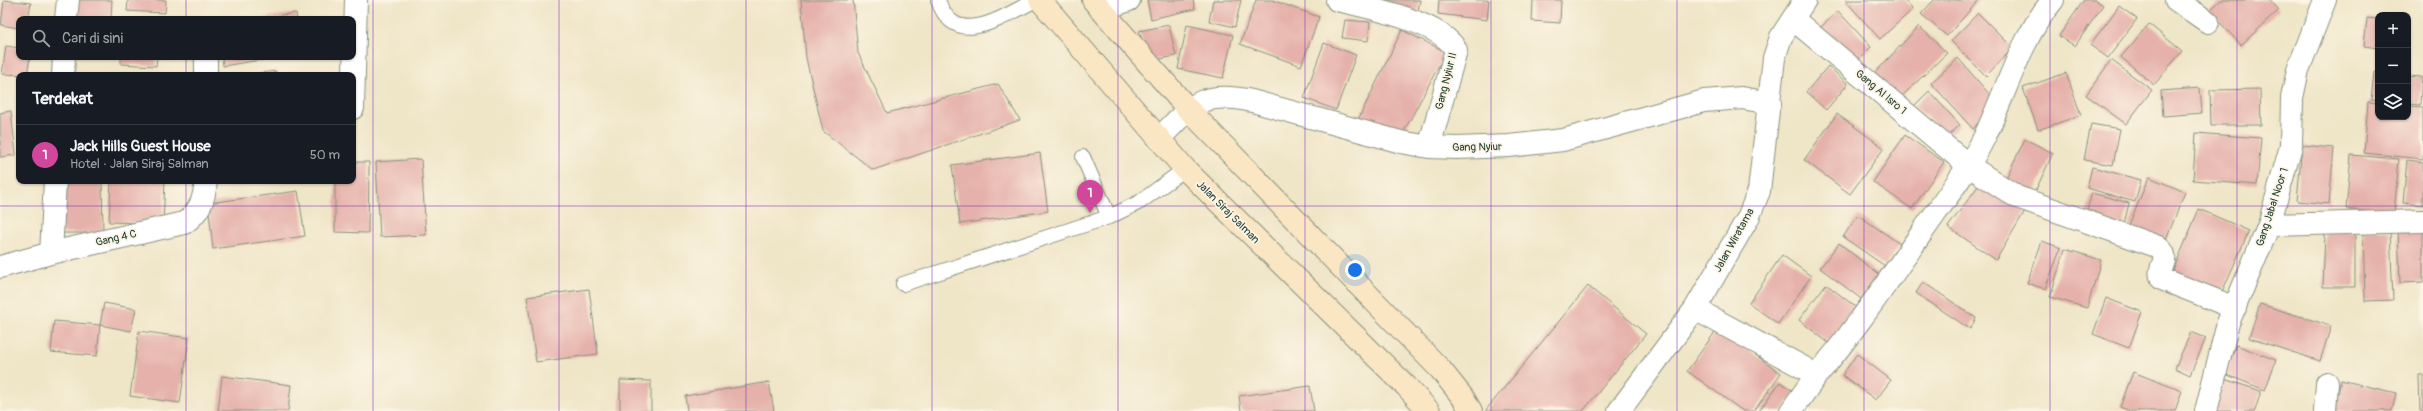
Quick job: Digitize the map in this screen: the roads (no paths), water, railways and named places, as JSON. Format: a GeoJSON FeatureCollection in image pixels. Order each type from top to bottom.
{"type":"FeatureCollection","features":[{"type":"Feature","properties":{"kind":"street"},"geometry":{"type":"LineString","coordinates":[[66,16],[68,0]]}},
{"type":"Feature","properties":{"kind":"street"},"geometry":{"type":"LineString","coordinates":[[356,0],[356,16]]}},
{"type":"Feature","properties":{"kind":"street","name":"Jalan Siraj Salman"},"geometry":{"type":"LineString","coordinates":[[1040,0],[1185,169],[1408,387],[1429,411]]}},
{"type":"Feature","properties":{"kind":"street"},"geometry":{"type":"LineString","coordinates":[[1097,5],[1128,0]]}},
{"type":"Feature","properties":{"kind":"street","name":"Gang Nyiur II"},"geometry":{"type":"LineString","coordinates":[[1337,0],[1426,25],[1451,41],[1456,50],[1429,147]]}},
{"type":"Feature","properties":{"kind":"street","name":"Jalan Wiratama"},"geometry":{"type":"LineString","coordinates":[[1619,411],[1695,309],[1748,218],[1759,191],[1774,58],[1781,37],[1805,0]]}},
{"type":"Feature","properties":{"kind":"street"},"geometry":{"type":"LineString","coordinates":[[2176,0],[2208,22]]}},
{"type":"Feature","properties":{"kind":"street","name":"Gang Jabal Noor 1"},"geometry":{"type":"LineString","coordinates":[[2206,411],[2221,347],[2235,308],[2269,225],[2291,146],[2292,98],[2298,70],[2325,0]]}},
{"type":"Feature","properties":{"kind":"street"},"geometry":{"type":"LineString","coordinates":[[1791,411],[1892,276],[1968,166],[1984,138],[2044,3]]}},
{"type":"Feature","properties":{"kind":"street"},"geometry":{"type":"LineString","coordinates":[[1097,5],[1188,109],[1441,370],[1472,411]]}},
{"type":"Feature","properties":{"kind":"street","name":"Gang Al Isro 1"},"geometry":{"type":"LineString","coordinates":[[1793,19],[1968,166],[2017,197],[2156,246],[2164,253],[2165,258],[2160,273],[2162,279],[2235,308]]}},
{"type":"Feature","properties":{"kind":"street"},"geometry":{"type":"LineString","coordinates":[[63,72],[64,60]]}},
{"type":"Feature","properties":{"kind":"street"},"geometry":{"type":"LineString","coordinates":[[206,60],[206,72]]}},
{"type":"Feature","properties":{"kind":"street"},"geometry":{"type":"LineString","coordinates":[[354,60],[354,72]]}},
{"type":"Feature","properties":{"kind":"street","name":"Gang Nyiur"},"geometry":{"type":"LineString","coordinates":[[1159,139],[1188,109],[1212,97],[1231,96],[1401,142],[1429,147],[1509,146],[1563,140],[1704,101],[1728,97],[1770,103]]}},
{"type":"Feature","properties":{"kind":"street"},"geometry":{"type":"LineString","coordinates":[[51,253],[56,184]]}},
{"type":"Feature","properties":{"kind":"street","name":"Gang 4 C"},"geometry":{"type":"LineString","coordinates":[[0,267],[51,253],[184,223],[194,216],[202,205],[206,184]]}},
{"type":"Feature","properties":{"kind":"street"},"geometry":{"type":"LineString","coordinates":[[2269,225],[2423,221]]}},
{"type":"Feature","properties":{"kind":"street"},"geometry":{"type":"LineString","coordinates":[[1695,309],[1806,369],[1816,376]]}},
{"type":"Feature","properties":{"kind":"street"},"geometry":{"type":"LineString","coordinates":[[2325,411],[2327,384]]}},
{"type":"Feature","properties":{"kind":"lane"},"geometry":{"type":"LineString","coordinates":[[938,0],[947,17],[953,23],[958,26],[980,27],[1036,0]]}},
{"type":"Feature","properties":{"kind":"lane"},"geometry":{"type":"LineString","coordinates":[[1083,157],[1109,216]]}},
{"type":"Feature","properties":{"kind":"lane"},"geometry":{"type":"LineString","coordinates":[[903,284],[1109,216],[1140,202],[1185,169]]}},
{"type":"Feature","properties":{"kind":"place","name":"Jack Hills Guest House"},"geometry":{"type":"Point","coordinates":[1090,213]}}]}
